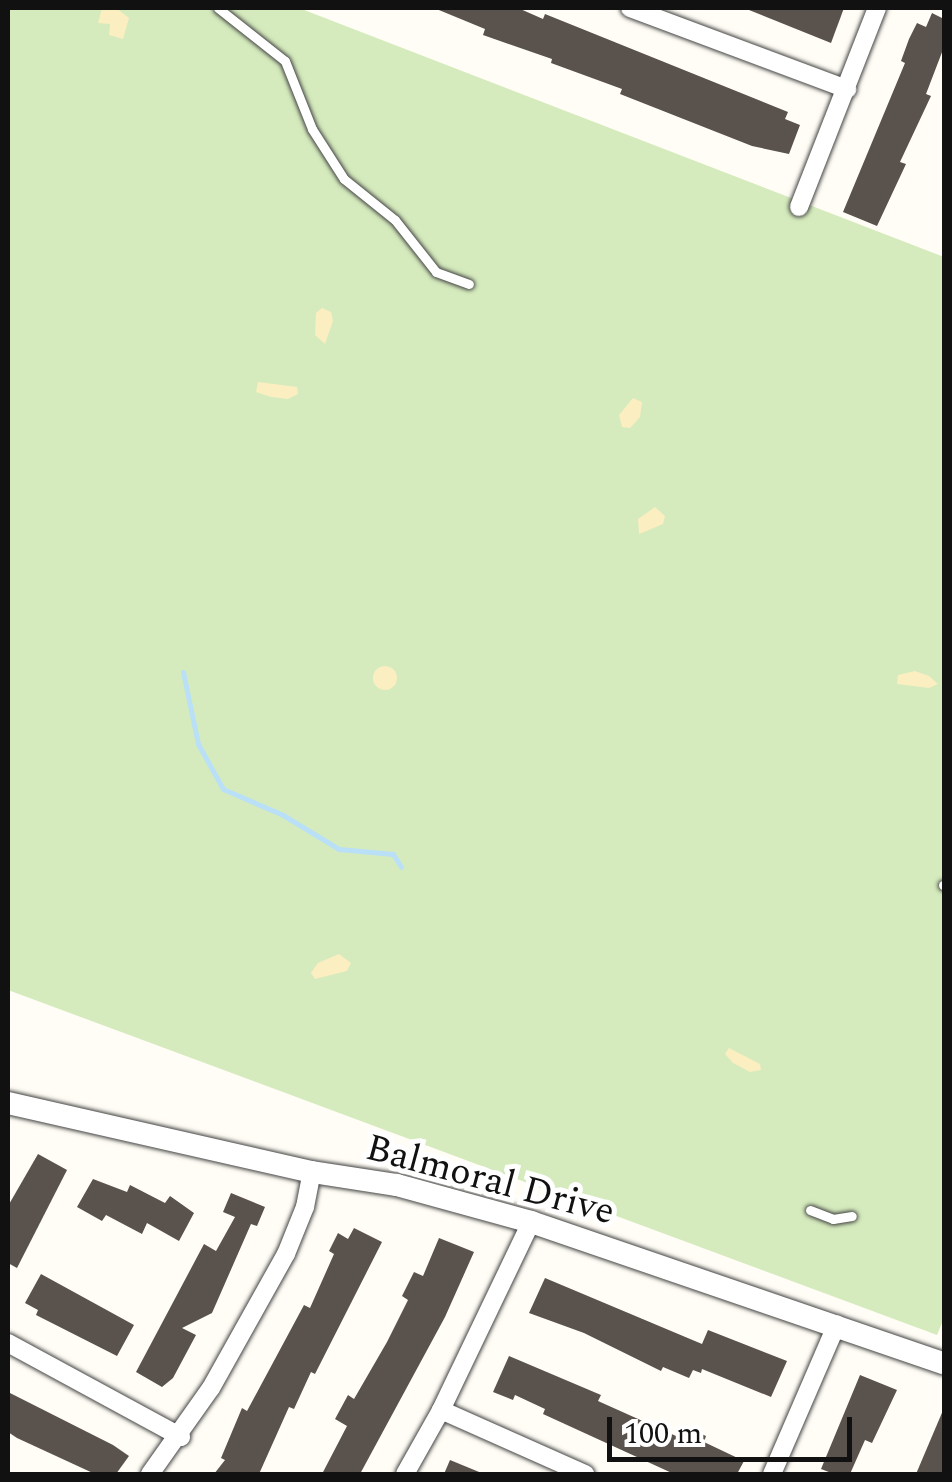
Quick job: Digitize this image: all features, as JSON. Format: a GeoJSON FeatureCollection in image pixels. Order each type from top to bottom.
{"type":"FeatureCollection","features":[{"type":"Feature","properties":{"kind":"street"},"geometry":{"type":"LineString","coordinates":[[630,8],[847,89]]}},
{"type":"Feature","properties":{"kind":"street"},"geometry":{"type":"LineString","coordinates":[[799,207],[877,8]]}},
{"type":"Feature","properties":{"kind":"street","name":"Balmoral Drive"},"geometry":{"type":"LineString","coordinates":[[8,1104],[312,1172],[397,1186],[531,1222],[944,1363]]}},
{"type":"Feature","properties":{"kind":"street"},"geometry":{"type":"LineString","coordinates":[[150,1474],[181,1436],[286,1254],[306,1207],[312,1172]]}},
{"type":"Feature","properties":{"kind":"street"},"geometry":{"type":"LineString","coordinates":[[405,1474],[441,1410],[531,1222]]}},
{"type":"Feature","properties":{"kind":"street"},"geometry":{"type":"LineString","coordinates":[[772,1474],[837,1324]]}},
{"type":"Feature","properties":{"kind":"street"},"geometry":{"type":"LineString","coordinates":[[8,1343],[181,1436]]}},
{"type":"Feature","properties":{"kind":"street"},"geometry":{"type":"LineString","coordinates":[[441,1410],[585,1474]]}},
{"type":"Feature","properties":{"kind":"lane"},"geometry":{"type":"LineString","coordinates":[[218,8],[285,61],[312,129],[344,179],[395,220],[436,272],[470,284]]}},
{"type":"Feature","properties":{"kind":"lane"},"geometry":{"type":"LineString","coordinates":[[810,1210],[833,1219],[852,1216]]}},
{"type":"Feature","properties":{"kind":"green space"},"geometry":{"type":"Polygon","coordinates":[[[8,8],[299,8],[944,257],[944,1318],[937,1335],[8,990],[8,8]]]}},
{"type":"Feature","properties":{"kind":"sand"},"geometry":{"type":"Polygon","coordinates":[[[102,8],[116,8],[129,18],[123,39],[109,35],[110,24],[98,23],[102,8]]]}},
{"type":"Feature","properties":{"kind":"sand"},"geometry":{"type":"Polygon","coordinates":[[[322,308],[331,312],[333,321],[325,344],[315,335],[316,313],[322,308]]]}},
{"type":"Feature","properties":{"kind":"sand"},"geometry":{"type":"Polygon","coordinates":[[[258,382],[297,387],[298,394],[288,399],[271,397],[256,392],[258,382]]]}},
{"type":"Feature","properties":{"kind":"sand"},"geometry":{"type":"Polygon","coordinates":[[[633,398],[642,402],[640,417],[630,428],[622,427],[619,415],[633,398]]]}},
{"type":"Feature","properties":{"kind":"sand"},"geometry":{"type":"Polygon","coordinates":[[[655,507],[665,516],[663,524],[639,534],[638,519],[655,507]]]}},
{"type":"Feature","properties":{"kind":"sand"},"geometry":{"type":"Polygon","coordinates":[[[385,666],[397,678],[385,690],[373,678],[385,666]]]}},
{"type":"Feature","properties":{"kind":"sand"},"geometry":{"type":"Polygon","coordinates":[[[915,671],[938,684],[929,688],[897,684],[898,675],[915,671]]]}},
{"type":"Feature","properties":{"kind":"sand"},"geometry":{"type":"Polygon","coordinates":[[[339,954],[351,963],[347,971],[315,979],[311,973],[318,963],[339,954]]]}},
{"type":"Feature","properties":{"kind":"sand"},"geometry":{"type":"Polygon","coordinates":[[[729,1048],[760,1064],[761,1070],[750,1072],[733,1063],[725,1054],[729,1048]]]}},
{"type":"Feature","properties":{"kind":"building"},"geometry":{"type":"Polygon","coordinates":[[[434,8],[518,8],[543,19],[545,14],[788,112],[785,119],[800,125],[789,154],[752,146],[620,94],[622,89],[551,63],[552,59],[483,35],[485,29],[434,8]]]}},
{"type":"Feature","properties":{"kind":"building"},"geometry":{"type":"Polygon","coordinates":[[[744,8],[844,8],[831,43],[744,8]]]}},
{"type":"Feature","properties":{"kind":"building"},"geometry":{"type":"Polygon","coordinates":[[[932,13],[944,19],[944,47],[926,94],[931,96],[900,162],[906,164],[877,226],[843,212],[905,63],[901,61],[909,39],[917,23],[926,27],[932,13]]]}},
{"type":"Feature","properties":{"kind":"building"},"geometry":{"type":"Polygon","coordinates":[[[38,1154],[67,1170],[17,1268],[8,1263],[8,1206],[38,1154]]]}},
{"type":"Feature","properties":{"kind":"building"},"geometry":{"type":"Polygon","coordinates":[[[93,1179],[127,1192],[130,1185],[165,1203],[170,1196],[194,1213],[179,1241],[147,1223],[142,1234],[106,1215],[102,1221],[77,1207],[93,1179]]]}},
{"type":"Feature","properties":{"kind":"building"},"geometry":{"type":"Polygon","coordinates":[[[231,1193],[265,1207],[257,1226],[251,1224],[212,1313],[182,1328],[196,1335],[173,1378],[162,1387],[136,1372],[204,1244],[216,1251],[235,1217],[223,1212],[231,1193]]]}},
{"type":"Feature","properties":{"kind":"building"},"geometry":{"type":"Polygon","coordinates":[[[354,1228],[382,1242],[315,1374],[311,1372],[294,1409],[289,1407],[259,1474],[214,1474],[225,1460],[221,1458],[242,1408],[247,1411],[304,1305],[310,1308],[334,1254],[329,1251],[338,1233],[348,1239],[354,1228]]]}},
{"type":"Feature","properties":{"kind":"building"},"geometry":{"type":"Polygon","coordinates":[[[439,1238],[474,1252],[445,1317],[360,1474],[322,1474],[347,1426],[335,1419],[348,1395],[354,1399],[387,1342],[408,1300],[402,1296],[414,1272],[423,1276],[439,1238]]]}},
{"type":"Feature","properties":{"kind":"building"},"geometry":{"type":"Polygon","coordinates":[[[41,1274],[134,1325],[117,1356],[36,1315],[38,1310],[25,1303],[41,1274]]]}},
{"type":"Feature","properties":{"kind":"building"},"geometry":{"type":"Polygon","coordinates":[[[545,1278],[702,1344],[708,1330],[787,1361],[771,1397],[702,1369],[701,1373],[693,1370],[689,1378],[663,1367],[661,1371],[584,1333],[529,1313],[545,1278]]]}},
{"type":"Feature","properties":{"kind":"building"},"geometry":{"type":"Polygon","coordinates":[[[509,1356],[601,1395],[598,1401],[676,1436],[681,1425],[706,1436],[704,1442],[744,1461],[737,1474],[674,1474],[543,1414],[545,1409],[515,1395],[513,1400],[493,1392],[509,1356]]]}},
{"type":"Feature","properties":{"kind":"building"},"geometry":{"type":"Polygon","coordinates":[[[860,1375],[897,1390],[872,1443],[865,1440],[850,1474],[834,1474],[821,1469],[860,1375]]]}},
{"type":"Feature","properties":{"kind":"building"},"geometry":{"type":"Polygon","coordinates":[[[8,1392],[129,1456],[116,1474],[95,1474],[17,1438],[8,1432],[8,1392]]]}},
{"type":"Feature","properties":{"kind":"building"},"geometry":{"type":"Polygon","coordinates":[[[944,1408],[944,1474],[916,1474],[944,1408]]]}},
{"type":"Feature","properties":{"kind":"building"},"geometry":{"type":"Polygon","coordinates":[[[450,1460],[484,1474],[444,1474],[450,1460]]]}},
{"type":"Feature","properties":{"kind":"waterway"},"geometry":{"type":"LineString","coordinates":[[183,672],[198,744],[223,789],[283,815],[339,849],[393,854],[401,867]]}}]}
